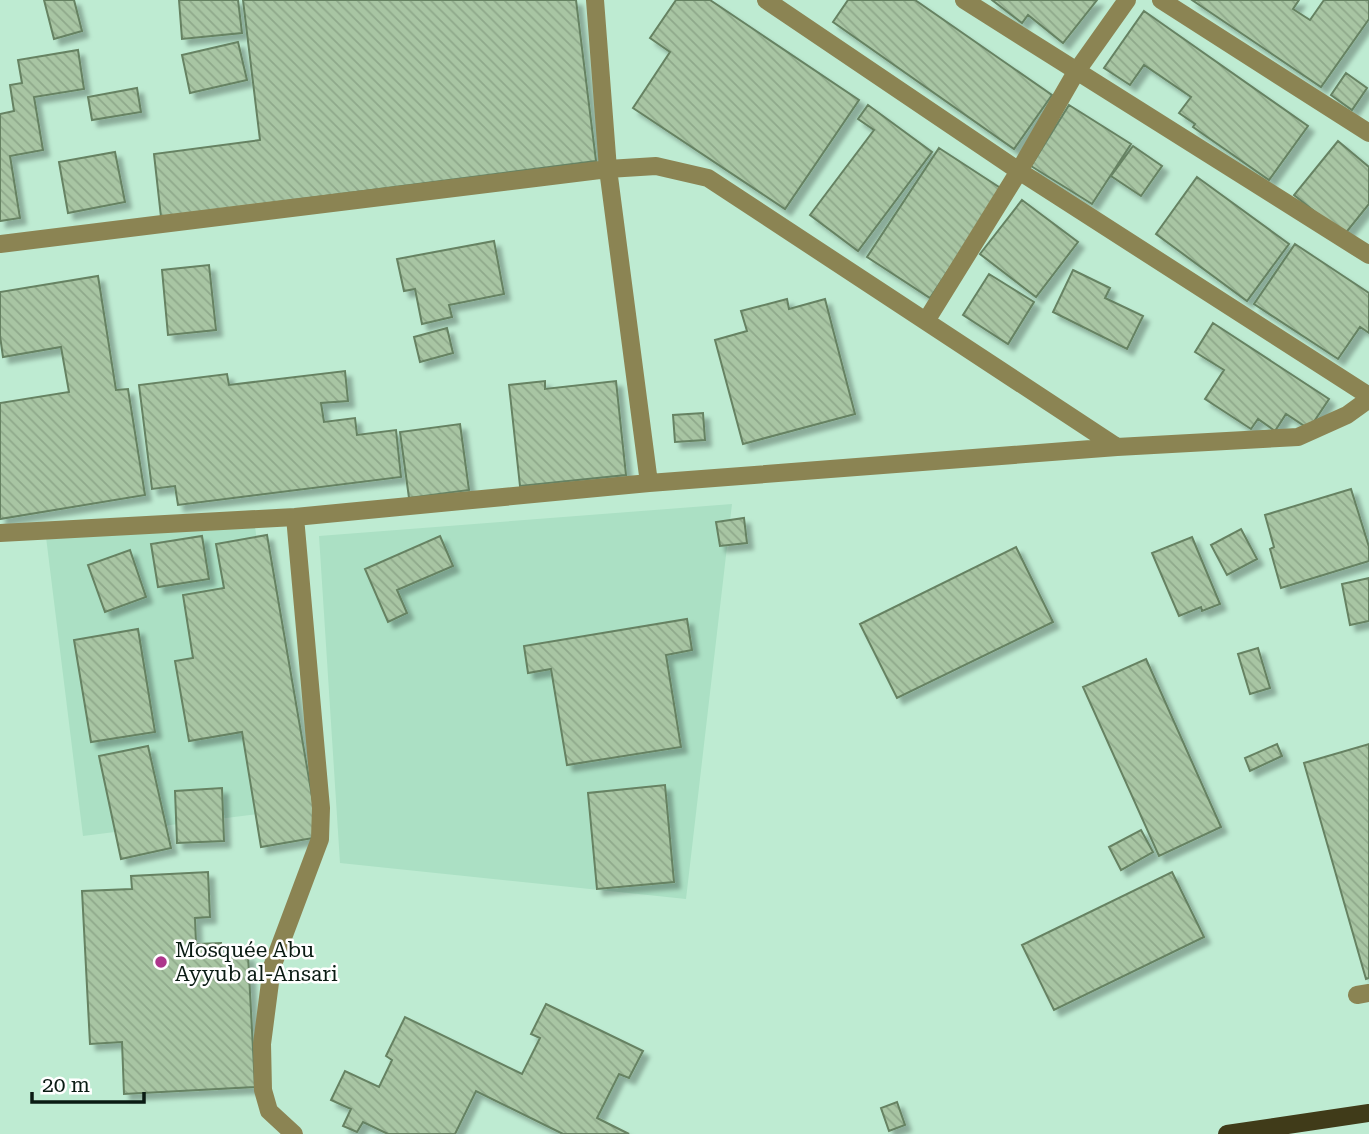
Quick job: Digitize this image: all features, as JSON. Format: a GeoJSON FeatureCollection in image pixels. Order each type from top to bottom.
{"type":"FeatureCollection","features":[{"type":"Feature","properties":{"kind":"main road"},"geometry":{"type":"LineString","coordinates":[[1227,1134],[1369,1113]]}},
{"type":"Feature","properties":{"kind":"street"},"geometry":{"type":"LineString","coordinates":[[596,0],[608,169],[649,483]]}},
{"type":"Feature","properties":{"kind":"street"},"geometry":{"type":"LineString","coordinates":[[0,533],[295,517],[649,483],[1117,447],[1298,437],[1347,415],[1369,397],[1019,171],[766,0]]}},
{"type":"Feature","properties":{"kind":"street"},"geometry":{"type":"LineString","coordinates":[[964,0],[1369,255]]}},
{"type":"Feature","properties":{"kind":"street"},"geometry":{"type":"LineString","coordinates":[[926,321],[1019,171],[1076,72],[1127,0]]}},
{"type":"Feature","properties":{"kind":"street"},"geometry":{"type":"LineString","coordinates":[[1161,0],[1369,133]]}},
{"type":"Feature","properties":{"kind":"street"},"geometry":{"type":"LineString","coordinates":[[0,244],[608,169],[656,166],[708,178],[1117,447]]}},
{"type":"Feature","properties":{"kind":"street"},"geometry":{"type":"LineString","coordinates":[[294,1134],[270,1111],[263,1090],[262,1044],[272,967],[320,839],[321,808],[295,517]]}},
{"type":"Feature","properties":{"kind":"shaded area"},"geometry":{"type":"Polygon","coordinates":[[[732,504],[686,899],[340,863],[319,536],[732,504]]]}},
{"type":"Feature","properties":{"kind":"shaded area"},"geometry":{"type":"Polygon","coordinates":[[[253,510],[290,810],[83,836],[46,537],[253,510]]]}},
{"type":"Feature","properties":{"kind":"building"},"geometry":{"type":"Polygon","coordinates":[[[44,0],[74,0],[82,31],[54,39],[44,0]]]}},
{"type":"Feature","properties":{"kind":"building"},"geometry":{"type":"Polygon","coordinates":[[[179,0],[238,0],[242,33],[182,39],[179,0]]]}},
{"type":"Feature","properties":{"kind":"building"},"geometry":{"type":"Polygon","coordinates":[[[243,0],[576,0],[596,161],[161,217],[154,154],[260,140],[243,0]]]}},
{"type":"Feature","properties":{"kind":"building"},"geometry":{"type":"Polygon","coordinates":[[[676,0],[710,0],[859,100],[785,209],[633,108],[670,52],[650,38],[676,0]]]}},
{"type":"Feature","properties":{"kind":"building"},"geometry":{"type":"Polygon","coordinates":[[[848,0],[915,0],[1052,95],[1014,149],[833,22],[848,0]]]}},
{"type":"Feature","properties":{"kind":"building"},"geometry":{"type":"Polygon","coordinates":[[[992,0],[1097,0],[1063,43],[1028,15],[1022,23],[992,0]]]}},
{"type":"Feature","properties":{"kind":"building"},"geometry":{"type":"Polygon","coordinates":[[[1192,0],[1299,0],[1293,9],[1310,20],[1324,0],[1369,0],[1369,19],[1321,87],[1192,0]]]}},
{"type":"Feature","properties":{"kind":"building"},"geometry":{"type":"Polygon","coordinates":[[[1144,11],[1308,126],[1269,180],[1193,127],[1195,124],[1179,113],[1191,97],[1144,65],[1130,85],[1104,68],[1144,11]]]}},
{"type":"Feature","properties":{"kind":"building"},"geometry":{"type":"Polygon","coordinates":[[[238,42],[247,80],[190,93],[182,55],[238,42]]]}},
{"type":"Feature","properties":{"kind":"building"},"geometry":{"type":"Polygon","coordinates":[[[78,50],[84,89],[34,97],[43,150],[10,156],[20,218],[0,221],[0,114],[14,111],[10,85],[22,83],[18,60],[78,50]]]}},
{"type":"Feature","properties":{"kind":"building"},"geometry":{"type":"Polygon","coordinates":[[[1346,73],[1367,88],[1352,110],[1331,95],[1346,73]]]}},
{"type":"Feature","properties":{"kind":"building"},"geometry":{"type":"Polygon","coordinates":[[[137,88],[141,112],[92,120],[88,97],[137,88]]]}},
{"type":"Feature","properties":{"kind":"building"},"geometry":{"type":"Polygon","coordinates":[[[868,105],[932,152],[858,251],[810,215],[874,130],[858,119],[868,105]]]}},
{"type":"Feature","properties":{"kind":"building"},"geometry":{"type":"Polygon","coordinates":[[[1069,105],[1131,144],[1092,204],[1031,166],[1069,105]]]}},
{"type":"Feature","properties":{"kind":"building"},"geometry":{"type":"Polygon","coordinates":[[[1338,141],[1369,167],[1369,204],[1344,235],[1294,195],[1338,141]]]}},
{"type":"Feature","properties":{"kind":"building"},"geometry":{"type":"Polygon","coordinates":[[[1133,146],[1162,166],[1141,196],[1111,176],[1133,146]]]}},
{"type":"Feature","properties":{"kind":"building"},"geometry":{"type":"Polygon","coordinates":[[[939,148],[1002,189],[930,298],[867,257],[939,148]]]}},
{"type":"Feature","properties":{"kind":"building"},"geometry":{"type":"Polygon","coordinates":[[[115,152],[125,202],[68,213],[59,162],[115,152]]]}},
{"type":"Feature","properties":{"kind":"building"},"geometry":{"type":"Polygon","coordinates":[[[1197,177],[1289,244],[1247,301],[1156,234],[1197,177]]]}},
{"type":"Feature","properties":{"kind":"building"},"geometry":{"type":"Polygon","coordinates":[[[1022,200],[1078,242],[1036,297],[980,254],[1022,200]]]}},
{"type":"Feature","properties":{"kind":"building"},"geometry":{"type":"Polygon","coordinates":[[[494,241],[504,294],[449,305],[452,317],[422,324],[415,289],[404,291],[397,259],[494,241]]]}},
{"type":"Feature","properties":{"kind":"building"},"geometry":{"type":"Polygon","coordinates":[[[1295,244],[1369,293],[1369,333],[1360,327],[1338,359],[1254,304],[1295,244]]]}},
{"type":"Feature","properties":{"kind":"building"},"geometry":{"type":"Polygon","coordinates":[[[209,265],[216,330],[168,335],[162,270],[209,265]]]}},
{"type":"Feature","properties":{"kind":"building"},"geometry":{"type":"Polygon","coordinates":[[[1073,270],[1110,288],[1105,298],[1143,316],[1127,349],[1053,312],[1073,270]]]}},
{"type":"Feature","properties":{"kind":"building"},"geometry":{"type":"Polygon","coordinates":[[[989,274],[1034,302],[1008,344],[963,315],[989,274]]]}},
{"type":"Feature","properties":{"kind":"building"},"geometry":{"type":"Polygon","coordinates":[[[98,276],[116,390],[128,389],[145,495],[0,519],[0,403],[69,392],[61,347],[3,357],[0,292],[98,276]]]}},
{"type":"Feature","properties":{"kind":"building"},"geometry":{"type":"Polygon","coordinates":[[[787,299],[789,309],[825,299],[855,414],[743,444],[715,340],[747,331],[741,311],[787,299]]]}},
{"type":"Feature","properties":{"kind":"building"},"geometry":{"type":"Polygon","coordinates":[[[1213,323],[1329,399],[1309,429],[1286,414],[1275,431],[1258,419],[1251,429],[1205,399],[1224,370],[1195,352],[1213,323]]]}},
{"type":"Feature","properties":{"kind":"building"},"geometry":{"type":"Polygon","coordinates":[[[447,328],[453,353],[420,362],[414,337],[447,328]]]}},
{"type":"Feature","properties":{"kind":"building"},"geometry":{"type":"Polygon","coordinates":[[[345,371],[348,401],[321,403],[324,422],[355,418],[357,435],[396,430],[401,477],[178,505],[175,486],[152,489],[139,385],[227,374],[229,385],[345,371]]]}},
{"type":"Feature","properties":{"kind":"building"},"geometry":{"type":"Polygon","coordinates":[[[545,381],[545,389],[616,381],[626,475],[520,486],[509,385],[545,381]]]}},
{"type":"Feature","properties":{"kind":"building"},"geometry":{"type":"Polygon","coordinates":[[[703,413],[705,440],[675,442],[673,415],[703,413]]]}},
{"type":"Feature","properties":{"kind":"building"},"geometry":{"type":"Polygon","coordinates":[[[460,424],[469,490],[409,498],[400,432],[460,424]]]}},
{"type":"Feature","properties":{"kind":"building"},"geometry":{"type":"Polygon","coordinates":[[[1351,489],[1369,547],[1369,561],[1281,588],[1270,549],[1274,547],[1265,515],[1351,489]]]}},
{"type":"Feature","properties":{"kind":"building"},"geometry":{"type":"Polygon","coordinates":[[[744,518],[747,543],[720,546],[716,522],[744,518]]]}},
{"type":"Feature","properties":{"kind":"building"},"geometry":{"type":"Polygon","coordinates":[[[1241,529],[1257,559],[1227,575],[1211,545],[1241,529]]]}},
{"type":"Feature","properties":{"kind":"building"},"geometry":{"type":"Polygon","coordinates":[[[267,535],[319,837],[261,847],[242,732],[189,741],[175,661],[193,658],[183,595],[224,588],[216,544],[267,535]]]}},
{"type":"Feature","properties":{"kind":"building"},"geometry":{"type":"Polygon","coordinates":[[[202,536],[209,579],[158,587],[151,544],[202,536]]]}},
{"type":"Feature","properties":{"kind":"building"},"geometry":{"type":"Polygon","coordinates":[[[440,536],[453,566],[397,590],[407,613],[388,622],[365,569],[440,536]]]}},
{"type":"Feature","properties":{"kind":"building"},"geometry":{"type":"Polygon","coordinates":[[[1192,537],[1220,604],[1202,611],[1201,607],[1179,616],[1152,553],[1192,537]]]}},
{"type":"Feature","properties":{"kind":"building"},"geometry":{"type":"Polygon","coordinates":[[[1016,547],[1053,622],[897,698],[860,624],[1016,547]]]}},
{"type":"Feature","properties":{"kind":"building"},"geometry":{"type":"Polygon","coordinates":[[[130,550],[146,597],[105,612],[88,565],[130,550]]]}},
{"type":"Feature","properties":{"kind":"building"},"geometry":{"type":"Polygon","coordinates":[[[1369,578],[1369,621],[1350,625],[1342,584],[1369,578]]]}},
{"type":"Feature","properties":{"kind":"building"},"geometry":{"type":"Polygon","coordinates":[[[687,619],[692,650],[666,655],[681,747],[567,765],[551,669],[528,673],[524,646],[687,619]]]}},
{"type":"Feature","properties":{"kind":"building"},"geometry":{"type":"Polygon","coordinates":[[[138,629],[155,732],[91,742],[74,640],[138,629]]]}},
{"type":"Feature","properties":{"kind":"building"},"geometry":{"type":"Polygon","coordinates":[[[1258,648],[1270,688],[1250,694],[1238,654],[1258,648]]]}},
{"type":"Feature","properties":{"kind":"building"},"geometry":{"type":"Polygon","coordinates":[[[1146,659],[1221,827],[1159,856],[1083,687],[1146,659]]]}},
{"type":"Feature","properties":{"kind":"building"},"geometry":{"type":"Polygon","coordinates":[[[1277,744],[1282,756],[1250,771],[1245,758],[1277,744]]]}},
{"type":"Feature","properties":{"kind":"building"},"geometry":{"type":"Polygon","coordinates":[[[1369,744],[1369,978],[1366,979],[1304,763],[1369,744]]]}},
{"type":"Feature","properties":{"kind":"building"},"geometry":{"type":"Polygon","coordinates":[[[148,746],[171,848],[121,859],[99,756],[148,746]]]}},
{"type":"Feature","properties":{"kind":"building"},"geometry":{"type":"Polygon","coordinates":[[[665,785],[674,882],[597,889],[588,793],[665,785]]]}},
{"type":"Feature","properties":{"kind":"building"},"geometry":{"type":"Polygon","coordinates":[[[222,788],[224,841],[177,843],[175,791],[222,788]]]}},
{"type":"Feature","properties":{"kind":"building"},"geometry":{"type":"Polygon","coordinates":[[[1141,830],[1153,852],[1121,870],[1109,847],[1141,830]]]}},
{"type":"Feature","properties":{"kind":"building"},"geometry":{"type":"Polygon","coordinates":[[[208,872],[210,917],[195,918],[196,944],[221,943],[222,957],[248,955],[255,1087],[124,1094],[122,1042],[90,1044],[82,891],[132,889],[131,876],[208,872]]]}},
{"type":"Feature","properties":{"kind":"building"},"geometry":{"type":"Polygon","coordinates":[[[1172,872],[1204,937],[1054,1010],[1022,945],[1172,872]]]}},
{"type":"Feature","properties":{"kind":"building"},"geometry":{"type":"Polygon","coordinates":[[[546,1004],[643,1051],[629,1078],[619,1074],[597,1118],[629,1134],[563,1134],[476,1091],[455,1134],[388,1134],[363,1122],[357,1132],[343,1126],[351,1109],[331,1100],[345,1071],[379,1087],[392,1060],[386,1056],[405,1017],[522,1074],[540,1038],[531,1034],[546,1004]]]}},
{"type":"Feature","properties":{"kind":"building"},"geometry":{"type":"Polygon","coordinates":[[[897,1102],[905,1125],[889,1131],[881,1108],[897,1102]]]}},
{"type":"Feature","properties":{"kind":"place","name":"Mosquée Abu Ayyub al-Ansari"},"geometry":{"type":"Point","coordinates":[161,962]}}]}
